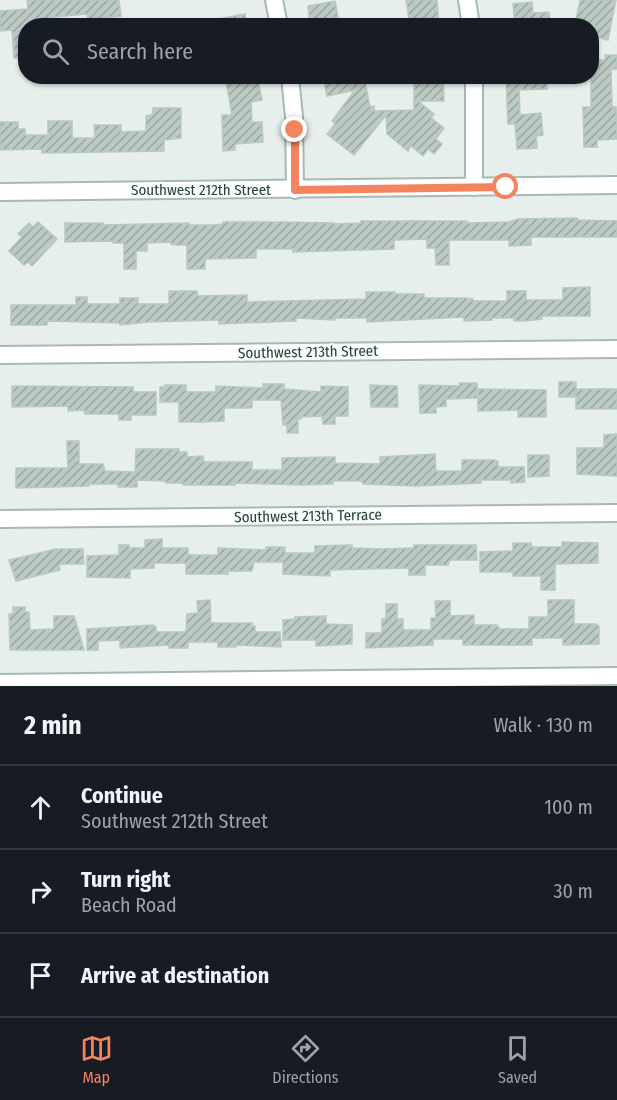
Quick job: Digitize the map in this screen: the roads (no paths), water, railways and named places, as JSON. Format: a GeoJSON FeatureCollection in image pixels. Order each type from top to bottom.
{"type":"FeatureCollection","features":[{"type":"Feature","properties":{"kind":"street"},"geometry":{"type":"LineString","coordinates":[[274,0],[277,18]]}},
{"type":"Feature","properties":{"kind":"street"},"geometry":{"type":"LineString","coordinates":[[467,0],[470,18]]}},
{"type":"Feature","properties":{"kind":"street"},"geometry":{"type":"LineString","coordinates":[[291,84],[294,117],[295,190]]}},
{"type":"Feature","properties":{"kind":"street"},"geometry":{"type":"LineString","coordinates":[[474,84],[474,187]]}},
{"type":"Feature","properties":{"kind":"street","name":"Southwest 212th Street"},"geometry":{"type":"LineString","coordinates":[[0,192],[617,185]]}},
{"type":"Feature","properties":{"kind":"street","name":"Southwest 213th Street"},"geometry":{"type":"LineString","coordinates":[[0,355],[617,349]]}},
{"type":"Feature","properties":{"kind":"street","name":"Southwest 213th Terrace"},"geometry":{"type":"LineString","coordinates":[[0,519],[617,513]]}},
{"type":"Feature","properties":{"kind":"street"},"geometry":{"type":"LineString","coordinates":[[0,683],[617,676]]}}]}
